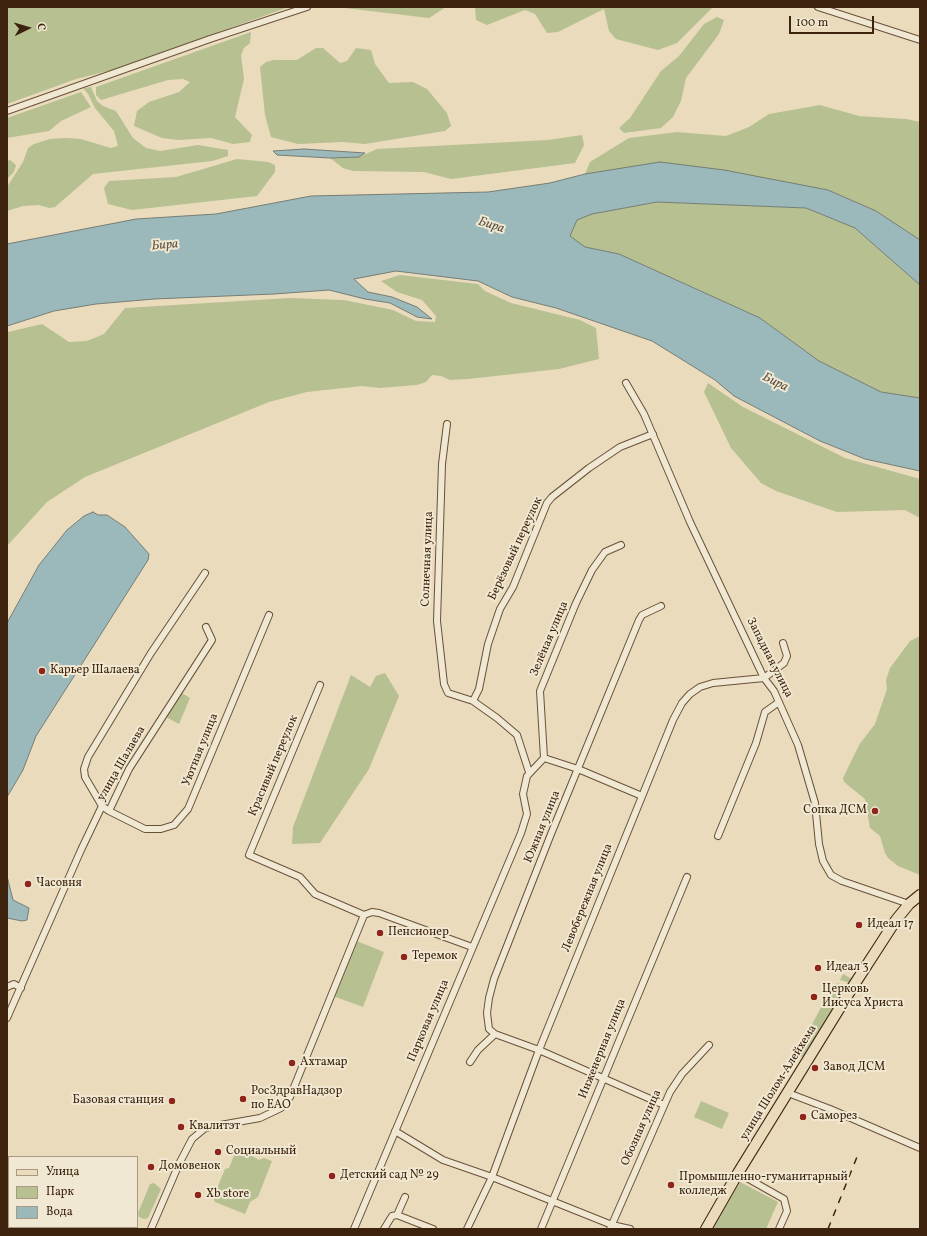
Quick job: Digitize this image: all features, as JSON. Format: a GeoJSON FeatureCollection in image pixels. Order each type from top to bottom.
{"type":"FeatureCollection","features":[{"type":"Feature","properties":{"kind":"main road","name":"улица Шолом-Алейхема"},"geometry":{"type":"LineString","coordinates":[[706,1229],[738,1173],[852,988],[896,920],[909,904],[920,895]]}},
{"type":"Feature","properties":{"kind":"street"},"geometry":{"type":"LineString","coordinates":[[7,111],[210,39],[307,7]]}},
{"type":"Feature","properties":{"kind":"street"},"geometry":{"type":"LineString","coordinates":[[818,7],[920,40]]}},
{"type":"Feature","properties":{"kind":"street","name":"Западная улица"},"geometry":{"type":"LineString","coordinates":[[626,382],[653,434],[690,522],[764,678],[774,691],[802,754],[815,803],[819,844],[823,861],[831,875],[842,881],[909,904]]}},
{"type":"Feature","properties":{"kind":"street","name":"Солнечная улица"},"geometry":{"type":"LineString","coordinates":[[447,424],[442,464],[437,621],[444,684],[448,693],[473,701]]}},
{"type":"Feature","properties":{"kind":"street","name":"Берёзовый переулок"},"geometry":{"type":"LineString","coordinates":[[473,701],[479,689],[488,644],[500,609],[513,587],[547,503],[552,497],[589,468],[620,447],[653,434]]}},
{"type":"Feature","properties":{"kind":"street","name":"Зелёная улица"},"geometry":{"type":"LineString","coordinates":[[544,758],[540,691],[576,603],[592,570],[605,552],[621,545]]}},
{"type":"Feature","properties":{"kind":"street"},"geometry":{"type":"LineString","coordinates":[[102,806],[86,777],[84,769],[88,757],[152,652],[205,573]]}},
{"type":"Feature","properties":{"kind":"street","name":"Южная улица"},"geometry":{"type":"LineString","coordinates":[[495,1034],[489,1029],[487,1023],[489,998],[492,986],[527,894],[642,615],[661,606]]}},
{"type":"Feature","properties":{"kind":"street","name":"Уютная улица"},"geometry":{"type":"LineString","coordinates":[[109,811],[145,829],[161,829],[174,825],[188,809],[269,615]]}},
{"type":"Feature","properties":{"kind":"street","name":"улица Шалаева"},"geometry":{"type":"LineString","coordinates":[[8,1015],[80,850],[102,806],[109,811],[128,769],[212,640],[206,627]]}},
{"type":"Feature","properties":{"kind":"street"},"geometry":{"type":"LineString","coordinates":[[764,678],[784,663],[787,656],[783,642]]}},
{"type":"Feature","properties":{"kind":"street","name":"Левобережная улица"},"geometry":{"type":"LineString","coordinates":[[467,1229],[492,1177],[539,1050],[673,720],[682,703],[690,694],[700,687],[712,683],[764,678]]}},
{"type":"Feature","properties":{"kind":"street","name":"Красивый переулок"},"geometry":{"type":"LineString","coordinates":[[320,685],[249,855],[300,876],[315,894],[364,915]]}},
{"type":"Feature","properties":{"kind":"street"},"geometry":{"type":"LineString","coordinates":[[473,701],[497,718],[517,735],[529,772],[544,758],[642,796]]}},
{"type":"Feature","properties":{"kind":"street"},"geometry":{"type":"LineString","coordinates":[[718,836],[756,743],[765,712],[779,702]]}},
{"type":"Feature","properties":{"kind":"street","name":"Парковая улица"},"geometry":{"type":"LineString","coordinates":[[354,1229],[527,814],[523,794],[529,772]]}},
{"type":"Feature","properties":{"kind":"street","name":"Инженерная улица"},"geometry":{"type":"LineString","coordinates":[[541,1229],[687,877]]}},
{"type":"Feature","properties":{"kind":"street"},"geometry":{"type":"LineString","coordinates":[[151,1229],[177,1168],[192,1139],[204,1129],[209,1127],[260,1118],[281,1108],[290,1097],[364,915],[372,912],[379,913],[472,947]]}},
{"type":"Feature","properties":{"kind":"street"},"geometry":{"type":"LineString","coordinates":[[7,987],[14,984],[21,988]]}},
{"type":"Feature","properties":{"kind":"street"},"geometry":{"type":"LineString","coordinates":[[470,1062],[478,1050],[495,1034],[539,1050],[664,1105]]}},
{"type":"Feature","properties":{"kind":"street","name":"Обозная улица"},"geometry":{"type":"LineString","coordinates":[[611,1227],[664,1105],[682,1074],[709,1045]]}},
{"type":"Feature","properties":{"kind":"street"},"geometry":{"type":"LineString","coordinates":[[788,1093],[830,1109],[920,1148]]}},
{"type":"Feature","properties":{"kind":"street"},"geometry":{"type":"LineString","coordinates":[[395,1131],[443,1160],[492,1177],[611,1227],[630,1229]]}},
{"type":"Feature","properties":{"kind":"street"},"geometry":{"type":"LineString","coordinates":[[738,1173],[784,1199],[787,1211],[779,1229]]}},
{"type":"Feature","properties":{"kind":"street"},"geometry":{"type":"LineString","coordinates":[[397,1215],[405,1197]]}},
{"type":"Feature","properties":{"kind":"street"},"geometry":{"type":"LineString","coordinates":[[384,1229],[388,1220],[392,1216],[397,1215],[433,1229]]}},
{"type":"Feature","properties":{"kind":"green space"},"geometry":{"type":"Polygon","coordinates":[[[7,7],[289,7],[112,70],[76,79],[7,104],[7,7]]]}},
{"type":"Feature","properties":{"kind":"green space"},"geometry":{"type":"Polygon","coordinates":[[[336,7],[446,7],[429,18],[336,7]]]}},
{"type":"Feature","properties":{"kind":"green space"},"geometry":{"type":"Polygon","coordinates":[[[475,7],[713,7],[677,43],[658,50],[616,39],[609,31],[604,9],[558,32],[547,33],[535,14],[525,10],[487,25],[476,20],[475,7]]]}},
{"type":"Feature","properties":{"kind":"green space"},"geometry":{"type":"Polygon","coordinates":[[[717,17],[724,20],[719,34],[686,78],[681,101],[673,117],[661,128],[624,133],[619,128],[630,118],[661,71],[679,56],[704,24],[717,17]]]}},
{"type":"Feature","properties":{"kind":"green space"},"geometry":{"type":"Polygon","coordinates":[[[251,32],[250,43],[244,48],[241,55],[244,79],[235,117],[252,135],[250,142],[233,144],[211,138],[178,140],[162,138],[134,126],[137,111],[149,102],[179,92],[190,82],[183,79],[168,80],[101,100],[96,95],[96,87],[251,32]]]}},
{"type":"Feature","properties":{"kind":"green space"},"geometry":{"type":"Polygon","coordinates":[[[316,48],[323,48],[340,63],[347,61],[356,48],[371,50],[375,64],[389,83],[413,82],[427,89],[447,113],[451,126],[445,131],[365,144],[343,142],[298,144],[271,137],[265,115],[260,67],[266,62],[274,60],[297,60],[316,48]]]}},
{"type":"Feature","properties":{"kind":"green space"},"geometry":{"type":"Polygon","coordinates":[[[91,87],[97,101],[103,106],[116,111],[133,138],[146,148],[160,151],[198,145],[228,150],[228,156],[212,161],[93,174],[55,207],[49,208],[39,205],[23,206],[7,211],[7,187],[23,162],[28,148],[34,144],[50,139],[66,138],[81,139],[111,148],[118,146],[114,131],[95,108],[88,94],[83,88],[91,87]]]}},
{"type":"Feature","properties":{"kind":"green space"},"geometry":{"type":"Polygon","coordinates":[[[81,92],[91,107],[61,121],[49,131],[7,138],[7,118],[81,92]]]}},
{"type":"Feature","properties":{"kind":"green space"},"geometry":{"type":"Polygon","coordinates":[[[820,105],[859,116],[906,119],[920,122],[920,240],[876,211],[828,190],[585,174],[590,162],[629,138],[677,132],[726,136],[749,127],[769,114],[820,105]]]}},
{"type":"Feature","properties":{"kind":"green space"},"geometry":{"type":"Polygon","coordinates":[[[582,135],[584,145],[575,163],[451,179],[424,172],[353,171],[343,168],[330,158],[359,157],[377,149],[548,140],[582,135]]]}},
{"type":"Feature","properties":{"kind":"green space"},"geometry":{"type":"Polygon","coordinates":[[[237,159],[268,162],[275,165],[275,172],[257,196],[132,210],[108,204],[104,188],[109,181],[176,177],[237,159]]]}},
{"type":"Feature","properties":{"kind":"green space"},"geometry":{"type":"Polygon","coordinates":[[[10,160],[16,165],[14,172],[7,179],[7,161],[10,160]]]}},
{"type":"Feature","properties":{"kind":"green space"},"geometry":{"type":"Polygon","coordinates":[[[657,202],[806,208],[855,228],[920,285],[920,398],[881,392],[819,361],[760,318],[619,254],[584,247],[570,236],[577,220],[592,214],[657,202]]]}},
{"type":"Feature","properties":{"kind":"green space"},"geometry":{"type":"Polygon","coordinates":[[[400,275],[478,284],[485,291],[511,303],[580,320],[596,328],[599,359],[559,369],[468,379],[450,380],[441,376],[432,375],[426,382],[417,385],[380,388],[362,386],[307,392],[269,402],[85,477],[47,502],[7,546],[8,332],[42,324],[69,342],[87,341],[104,334],[125,308],[290,298],[344,300],[393,310],[416,321],[435,322],[436,316],[422,300],[397,292],[381,281],[400,275]]]}},
{"type":"Feature","properties":{"kind":"green space"},"geometry":{"type":"Polygon","coordinates":[[[708,383],[743,407],[845,458],[920,479],[920,518],[905,510],[837,512],[776,491],[761,483],[731,448],[704,392],[708,383]]]}},
{"type":"Feature","properties":{"kind":"green space"},"geometry":{"type":"Polygon","coordinates":[[[920,636],[920,875],[898,866],[888,858],[880,836],[870,828],[865,799],[844,782],[843,778],[859,745],[875,724],[887,689],[886,680],[890,668],[910,641],[920,636]]]}},
{"type":"Feature","properties":{"kind":"green space"},"geometry":{"type":"Polygon","coordinates":[[[385,673],[399,696],[369,769],[320,843],[292,844],[293,827],[351,675],[370,687],[376,676],[385,673]]]}},
{"type":"Feature","properties":{"kind":"green space"},"geometry":{"type":"Polygon","coordinates":[[[182,693],[190,698],[179,724],[166,717],[182,693]]]}},
{"type":"Feature","properties":{"kind":"green space"},"geometry":{"type":"Polygon","coordinates":[[[354,940],[384,952],[363,1007],[333,996],[354,940]]]}},
{"type":"Feature","properties":{"kind":"green space"},"geometry":{"type":"Polygon","coordinates":[[[843,974],[852,979],[850,983],[840,980],[843,974]]]}},
{"type":"Feature","properties":{"kind":"green space"},"geometry":{"type":"Polygon","coordinates":[[[838,983],[844,988],[844,990],[805,1055],[801,1057],[796,1054],[832,987],[838,983]]]}},
{"type":"Feature","properties":{"kind":"green space"},"geometry":{"type":"Polygon","coordinates":[[[701,1101],[729,1113],[722,1129],[694,1117],[701,1101]]]}},
{"type":"Feature","properties":{"kind":"green space"},"geometry":{"type":"Polygon","coordinates":[[[237,1148],[259,1160],[264,1158],[272,1161],[258,1197],[250,1202],[245,1214],[215,1202],[213,1198],[225,1169],[229,1168],[237,1148]]]}},
{"type":"Feature","properties":{"kind":"green space"},"geometry":{"type":"Polygon","coordinates":[[[740,1182],[778,1202],[766,1229],[712,1229],[740,1182]]]}},
{"type":"Feature","properties":{"kind":"green space"},"geometry":{"type":"Polygon","coordinates":[[[154,1183],[161,1189],[148,1218],[144,1219],[139,1217],[138,1213],[150,1184],[154,1183]]]}},
{"type":"Feature","properties":{"kind":"water"},"geometry":{"type":"Polygon","coordinates":[[[304,149],[365,153],[359,157],[330,158],[277,155],[273,151],[304,149]]]}},
{"type":"Feature","properties":{"kind":"water","name":"Бира"},"geometry":{"type":"Polygon","coordinates":[[[660,162],[724,170],[828,190],[876,211],[920,240],[920,285],[855,228],[806,208],[657,202],[592,214],[577,220],[570,236],[585,247],[619,254],[760,318],[819,361],[881,392],[920,398],[920,471],[865,459],[820,441],[734,396],[715,380],[652,341],[556,308],[512,297],[478,281],[396,271],[354,279],[368,292],[392,297],[417,307],[432,319],[417,317],[390,303],[365,299],[329,290],[154,299],[96,304],[54,311],[7,326],[7,244],[136,219],[216,214],[311,196],[488,192],[550,183],[585,174],[660,162]]]}},
{"type":"Feature","properties":{"kind":"water","name":"Карьер Шалаева"},"geometry":{"type":"Polygon","coordinates":[[[93,512],[98,515],[107,515],[125,527],[149,554],[148,560],[36,736],[23,770],[7,797],[7,623],[39,565],[67,530],[84,516],[93,512]]]}},
{"type":"Feature","properties":{"kind":"water"},"geometry":{"type":"Polygon","coordinates":[[[7,876],[13,900],[29,908],[27,920],[22,921],[7,918],[7,876]]]}},
{"type":"Feature","properties":{"kind":"railway"},"geometry":{"type":"LineString","coordinates":[[828,1229],[859,1152]]}},
{"type":"Feature","properties":{"kind":"place","name":"Карьер Шалаева"},"geometry":{"type":"Point","coordinates":[42,671]}},
{"type":"Feature","properties":{"kind":"place","name":"Сопка ДСМ"},"geometry":{"type":"Point","coordinates":[875,811]}},
{"type":"Feature","properties":{"kind":"place","name":"Часовня"},"geometry":{"type":"Point","coordinates":[28,884]}},
{"type":"Feature","properties":{"kind":"place","name":"Идеал 17"},"geometry":{"type":"Point","coordinates":[859,925]}},
{"type":"Feature","properties":{"kind":"place","name":"Пенсионер"},"geometry":{"type":"Point","coordinates":[380,933]}},
{"type":"Feature","properties":{"kind":"place","name":"Теремок"},"geometry":{"type":"Point","coordinates":[404,957]}},
{"type":"Feature","properties":{"kind":"place","name":"Идеал 3"},"geometry":{"type":"Point","coordinates":[818,968]}},
{"type":"Feature","properties":{"kind":"place","name":"Церковь Иисуса Христа"},"geometry":{"type":"Point","coordinates":[814,997]}},
{"type":"Feature","properties":{"kind":"place","name":"Ахтамар"},"geometry":{"type":"Point","coordinates":[292,1063]}},
{"type":"Feature","properties":{"kind":"place","name":"Завод ДСМ"},"geometry":{"type":"Point","coordinates":[815,1068]}},
{"type":"Feature","properties":{"kind":"place","name":"РосЗдравНадзор по ЕАО"},"geometry":{"type":"Point","coordinates":[243,1099]}},
{"type":"Feature","properties":{"kind":"place","name":"Базовая станция"},"geometry":{"type":"Point","coordinates":[172,1101]}},
{"type":"Feature","properties":{"kind":"place","name":"Саморез"},"geometry":{"type":"Point","coordinates":[803,1117]}},
{"type":"Feature","properties":{"kind":"place","name":"Квалитэт"},"geometry":{"type":"Point","coordinates":[181,1127]}},
{"type":"Feature","properties":{"kind":"place","name":"Социальный"},"geometry":{"type":"Point","coordinates":[218,1152]}},
{"type":"Feature","properties":{"kind":"place","name":"Домовенок"},"geometry":{"type":"Point","coordinates":[151,1167]}},
{"type":"Feature","properties":{"kind":"place","name":"Детский сад № 29"},"geometry":{"type":"Point","coordinates":[332,1176]}},
{"type":"Feature","properties":{"kind":"place","name":"Промышленно-гуманитарный колледж"},"geometry":{"type":"Point","coordinates":[671,1185]}},
{"type":"Feature","properties":{"kind":"place","name":"Xb store"},"geometry":{"type":"Point","coordinates":[198,1195]}}]}
